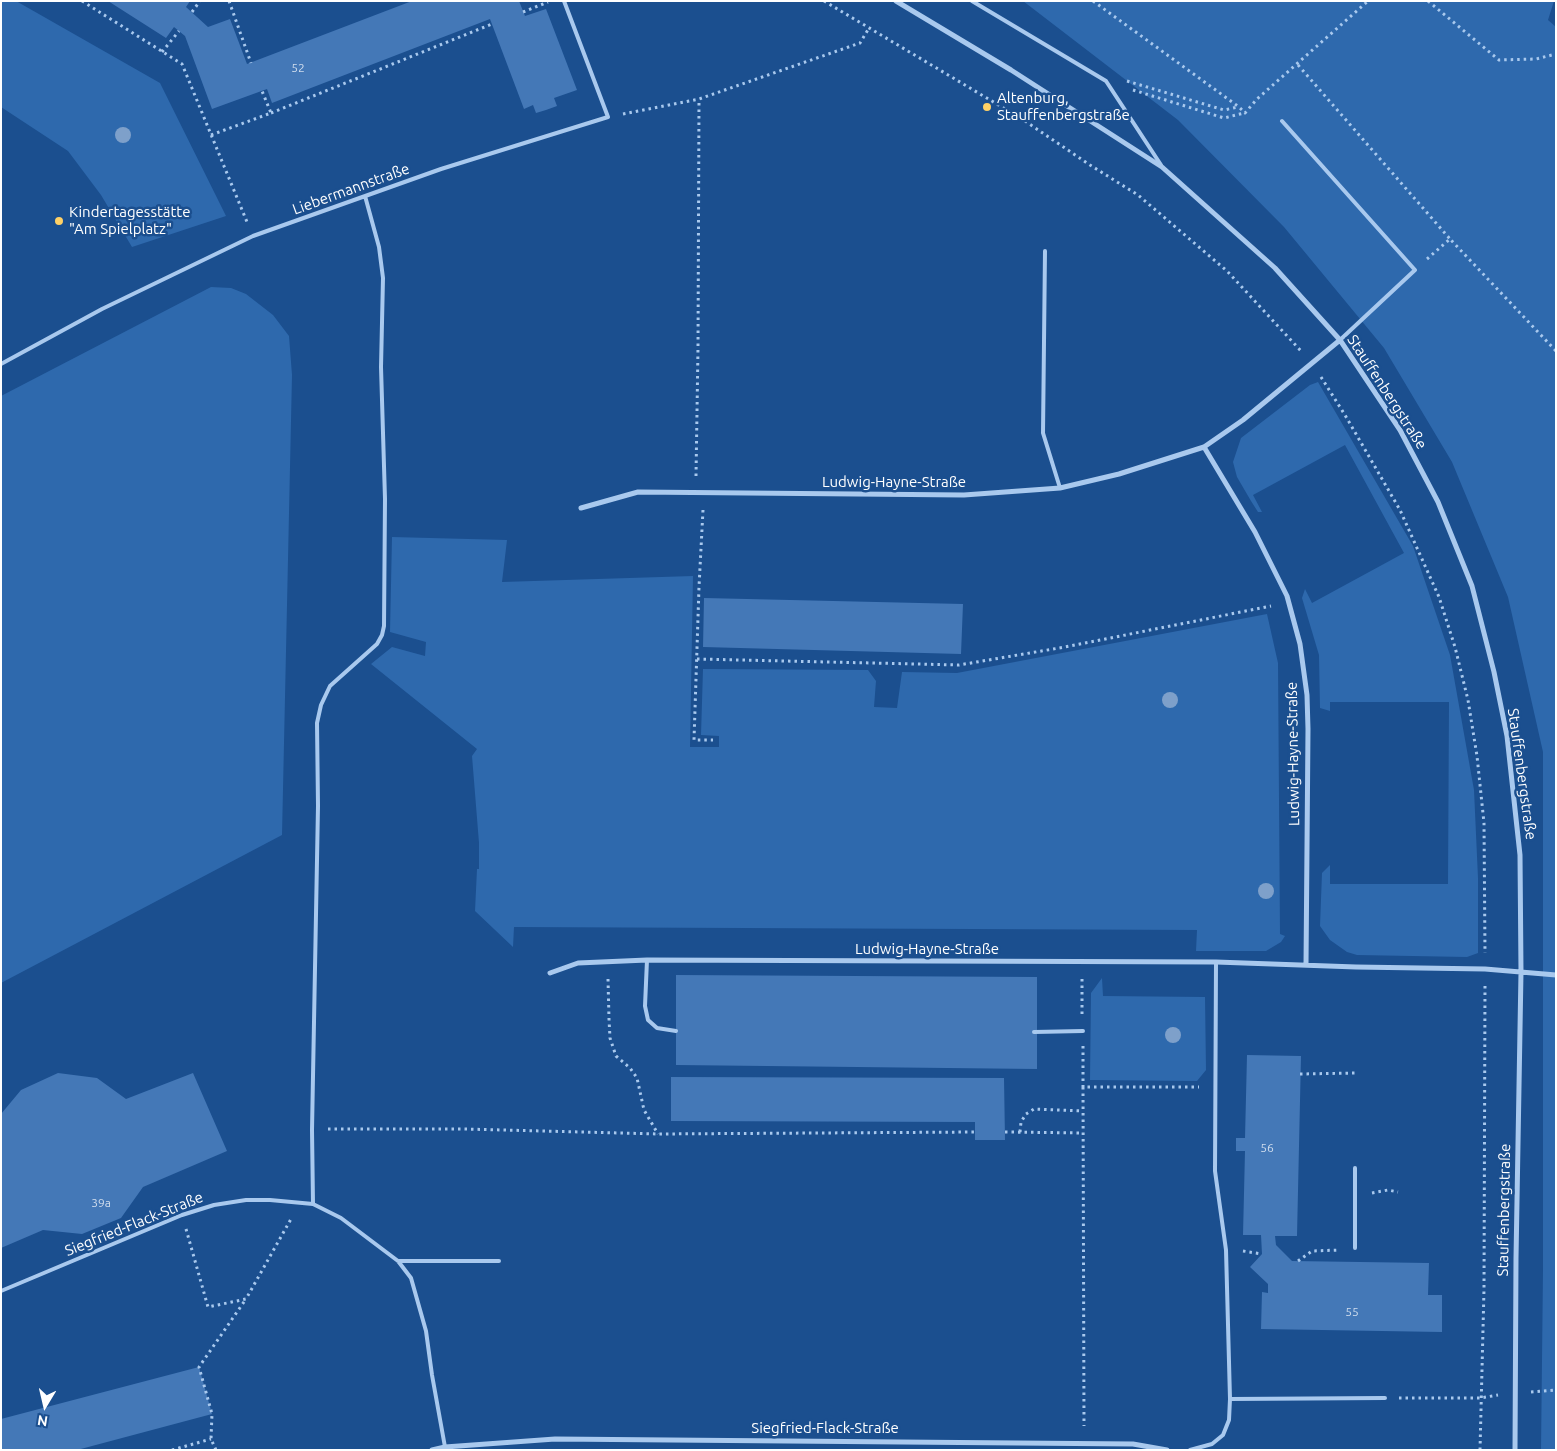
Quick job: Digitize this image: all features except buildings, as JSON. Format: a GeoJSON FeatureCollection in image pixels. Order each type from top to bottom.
{"type":"FeatureCollection","features":[{"type":"Feature","properties":{"kind":"street","name":"Stauffenbergstraße"},"geometry":{"type":"LineString","coordinates":[[896,1],[1020,75],[1162,167],[1275,268],[1340,340],[1405,438],[1438,502],[1472,586],[1494,672],[1507,736],[1520,855],[1521,972],[1515,1450]]}},
{"type":"Feature","properties":{"kind":"street","name":"Ludwig-Hayne-Straße"},"geometry":{"type":"LineString","coordinates":[[581,508],[638,492],[954,495],[1060,488],[1119,474],[1204,447],[1243,420],[1340,340]]}},
{"type":"Feature","properties":{"kind":"street","name":"Ludwig-Hayne-Straße"},"geometry":{"type":"LineString","coordinates":[[1204,447],[1255,532],[1287,596],[1300,644],[1307,695],[1308,729],[1306,965]]}},
{"type":"Feature","properties":{"kind":"street","name":"Ludwig-Hayne-Straße"},"geometry":{"type":"LineString","coordinates":[[550,972],[578,963],[646,960],[1216,962],[1485,969],[1521,972]]}},
{"type":"Feature","properties":{"kind":"street"},"geometry":{"type":"LineString","coordinates":[[1521,972],[1556,975]]}},
{"type":"Feature","properties":{"kind":"street","name":"Siegfried-Flack-Straße"},"geometry":{"type":"LineString","coordinates":[[432,1450],[445,1447],[483,1447],[562,1439],[1133,1444],[1167,1450]]}},
{"type":"Feature","properties":{"kind":"lane"},"geometry":{"type":"LineString","coordinates":[[564,1],[608,117]]}},
{"type":"Feature","properties":{"kind":"lane"},"geometry":{"type":"LineString","coordinates":[[972,1],[1106,81],[1162,167]]}},
{"type":"Feature","properties":{"kind":"lane","name":"Liebermannstraße"},"geometry":{"type":"LineString","coordinates":[[1,364],[102,309],[253,236],[441,169],[608,117]]}},
{"type":"Feature","properties":{"kind":"lane"},"geometry":{"type":"LineString","coordinates":[[1282,121],[1415,270],[1340,340]]}},
{"type":"Feature","properties":{"kind":"lane"},"geometry":{"type":"LineString","coordinates":[[313,1204],[312,1130],[318,806],[317,723],[320,705],[330,686],[377,644],[384,626],[385,499],[381,367],[383,278],[379,247],[365,196]]}},
{"type":"Feature","properties":{"kind":"lane"},"geometry":{"type":"LineString","coordinates":[[1045,251],[1043,433],[1060,488]]}},
{"type":"Feature","properties":{"kind":"lane"},"geometry":{"type":"LineString","coordinates":[[646,960],[645,1006],[648,1020],[658,1028],[676,1031]]}},
{"type":"Feature","properties":{"kind":"lane"},"geometry":{"type":"LineString","coordinates":[[1190,1450],[1212,1444],[1223,1435],[1229,1420],[1226,1250],[1214,1171],[1216,962]]}},
{"type":"Feature","properties":{"kind":"lane"},"geometry":{"type":"LineString","coordinates":[[1034,1032],[1083,1031]]}},
{"type":"Feature","properties":{"kind":"lane"},"geometry":{"type":"LineString","coordinates":[[1355,1168],[1355,1248]]}},
{"type":"Feature","properties":{"kind":"lane","name":"Siegfried-Flack-Straße"},"geometry":{"type":"LineString","coordinates":[[1,1291],[182,1215],[214,1205],[246,1200],[313,1204],[341,1218],[398,1261],[411,1278],[426,1330],[445,1447]]}},
{"type":"Feature","properties":{"kind":"lane"},"geometry":{"type":"LineString","coordinates":[[398,1261],[500,1261]]}},
{"type":"Feature","properties":{"kind":"lane"},"geometry":{"type":"LineString","coordinates":[[1230,1399],[1385,1398]]}},
{"type":"Feature","properties":{"kind":"path"},"geometry":{"type":"LineString","coordinates":[[82,1],[182,64],[243,212]]}},
{"type":"Feature","properties":{"kind":"path"},"geometry":{"type":"LineString","coordinates":[[192,12],[200,1]]}},
{"type":"Feature","properties":{"kind":"path"},"geometry":{"type":"LineString","coordinates":[[229,1],[251,63]]}},
{"type":"Feature","properties":{"kind":"path"},"geometry":{"type":"LineString","coordinates":[[523,12],[550,1]]}},
{"type":"Feature","properties":{"kind":"path"},"geometry":{"type":"LineString","coordinates":[[824,1],[1022,119],[1138,195],[1227,271],[1312,363],[1345,415],[1400,510],[1439,597],[1455,647],[1468,700],[1481,794],[1484,832],[1485,969],[1484,1279],[1480,1450]]}},
{"type":"Feature","properties":{"kind":"path"},"geometry":{"type":"LineString","coordinates":[[1093,1],[1245,113]]}},
{"type":"Feature","properties":{"kind":"path"},"geometry":{"type":"LineString","coordinates":[[1106,81],[1224,118],[1245,113],[1257,99],[1368,1]]}},
{"type":"Feature","properties":{"kind":"path"},"geometry":{"type":"LineString","coordinates":[[1428,1],[1498,60],[1536,59],[1556,54]]}},
{"type":"Feature","properties":{"kind":"path"},"geometry":{"type":"LineString","coordinates":[[211,136],[492,24]]}},
{"type":"Feature","properties":{"kind":"path"},"geometry":{"type":"LineString","coordinates":[[608,117],[699,99],[860,43],[869,28]]}},
{"type":"Feature","properties":{"kind":"path"},"geometry":{"type":"LineString","coordinates":[[162,52],[179,31]]}},
{"type":"Feature","properties":{"kind":"path"},"geometry":{"type":"LineString","coordinates":[[1298,64],[1450,239],[1556,351]]}},
{"type":"Feature","properties":{"kind":"path"},"geometry":{"type":"LineString","coordinates":[[1122,80],[1224,110],[1239,107]]}},
{"type":"Feature","properties":{"kind":"path"},"geometry":{"type":"LineString","coordinates":[[262,91],[270,113]]}},
{"type":"Feature","properties":{"kind":"path"},"geometry":{"type":"LineString","coordinates":[[695,492],[699,99]]}},
{"type":"Feature","properties":{"kind":"path"},"geometry":{"type":"LineString","coordinates":[[1415,270],[1450,239]]}},
{"type":"Feature","properties":{"kind":"path"},"geometry":{"type":"LineString","coordinates":[[704,492],[694,740],[713,740]]}},
{"type":"Feature","properties":{"kind":"path"},"geometry":{"type":"LineString","coordinates":[[697,659],[959,666],[1065,648],[1289,602]]}},
{"type":"Feature","properties":{"kind":"path"},"geometry":{"type":"LineString","coordinates":[[608,961],[608,1019],[610,1038],[616,1056],[630,1068],[637,1078],[644,1110],[658,1134]]}},
{"type":"Feature","properties":{"kind":"path"},"geometry":{"type":"LineString","coordinates":[[1082,962],[1084,1444]]}},
{"type":"Feature","properties":{"kind":"path"},"geometry":{"type":"LineString","coordinates":[[1300,1074],[1356,1073]]}},
{"type":"Feature","properties":{"kind":"path"},"geometry":{"type":"LineString","coordinates":[[1083,1087],[1214,1086]]}},
{"type":"Feature","properties":{"kind":"path"},"geometry":{"type":"LineString","coordinates":[[1020,1132],[1021,1122],[1026,1114],[1034,1109],[1083,1111]]}},
{"type":"Feature","properties":{"kind":"path"},"geometry":{"type":"LineString","coordinates":[[312,1130],[463,1129],[658,1134],[975,1132]]}},
{"type":"Feature","properties":{"kind":"path"},"geometry":{"type":"LineString","coordinates":[[1005,1132],[1084,1133]]}},
{"type":"Feature","properties":{"kind":"path"},"geometry":{"type":"LineString","coordinates":[[1355,1198],[1388,1190],[1398,1192]]}},
{"type":"Feature","properties":{"kind":"path"},"geometry":{"type":"LineString","coordinates":[[216,1450],[211,1439],[212,1414],[199,1367],[246,1298],[300,1203]]}},
{"type":"Feature","properties":{"kind":"path"},"geometry":{"type":"LineString","coordinates":[[182,1215],[208,1307],[246,1298]]}},
{"type":"Feature","properties":{"kind":"path"},"geometry":{"type":"LineString","coordinates":[[1298,1261],[1312,1251],[1343,1250],[1354,1237]]}},
{"type":"Feature","properties":{"kind":"path"},"geometry":{"type":"LineString","coordinates":[[1385,1398],[1480,1398],[1556,1390]]}},
{"type":"Feature","properties":{"kind":"path"},"geometry":{"type":"LineString","coordinates":[[172,1450],[211,1439]]}},
{"type":"Feature","properties":{"kind":"shaded area"},"geometry":{"type":"Polygon","coordinates":[[[1,1],[16,1],[160,83],[226,216],[132,247],[101,195],[68,151],[1,107],[1,1]]]}},
{"type":"Feature","properties":{"kind":"shaded area"},"geometry":{"type":"Polygon","coordinates":[[[1023,1],[1554,1],[1548,20],[1556,27],[1556,1450],[1541,1450],[1543,752],[1508,597],[1452,462],[1384,348],[1284,227],[1178,120],[1023,1]]]}},
{"type":"Feature","properties":{"kind":"shaded area"},"geometry":{"type":"Polygon","coordinates":[[[211,287],[231,288],[246,294],[273,315],[289,336],[292,375],[282,835],[1,983],[1,396],[211,287]]]}},
{"type":"Feature","properties":{"kind":"shaded area"},"geometry":{"type":"Polygon","coordinates":[[[1318,382],[1413,546],[1450,655],[1474,790],[1478,878],[1478,953],[1467,957],[1357,955],[1347,952],[1330,940],[1320,926],[1322,873],[1330,865],[1330,884],[1448,884],[1449,702],[1330,702],[1330,711],[1320,708],[1319,655],[1302,598],[1305,589],[1312,603],[1404,553],[1345,445],[1253,495],[1262,512],[1258,512],[1237,477],[1233,462],[1241,438],[1310,385],[1318,382]]]}},
{"type":"Feature","properties":{"kind":"shaded area"},"geometry":{"type":"Polygon","coordinates":[[[392,537],[507,540],[502,582],[693,576],[690,747],[719,747],[719,736],[701,735],[703,669],[868,670],[876,681],[874,707],[897,708],[902,672],[957,673],[1267,614],[1278,663],[1280,934],[1285,936],[1281,942],[1266,951],[1196,951],[1197,930],[514,927],[513,947],[475,911],[477,869],[479,869],[479,843],[472,756],[477,749],[371,664],[392,647],[425,656],[426,642],[390,632],[392,537]]]}},
{"type":"Feature","properties":{"kind":"shaded area"},"geometry":{"type":"Polygon","coordinates":[[[1102,978],[1103,996],[1205,997],[1206,1070],[1197,1081],[1090,1080],[1091,993],[1102,978]]]}},
{"type":"Feature","properties":{"kind":"place","name":"Altenburg, Stauffenbergstraße"},"geometry":{"type":"Point","coordinates":[987,107]}},
{"type":"Feature","properties":{"kind":"place","name":"Kindertagesstätte \"Am Spielplatz\""},"geometry":{"type":"Point","coordinates":[59,221]}}]}
